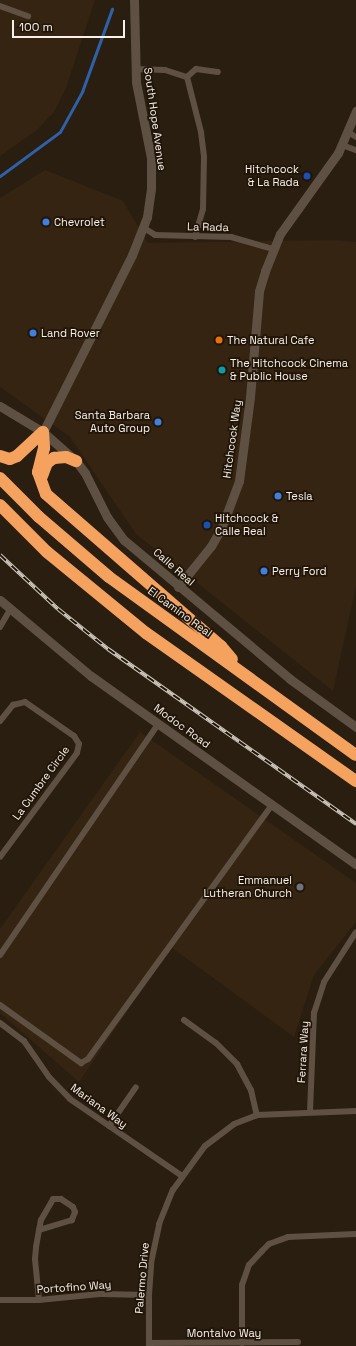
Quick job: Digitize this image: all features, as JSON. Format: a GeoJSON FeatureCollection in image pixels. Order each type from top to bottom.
{"type":"FeatureCollection","features":[{"type":"Feature","properties":{"kind":"highway"},"geometry":{"type":"LineString","coordinates":[[0,456],[10,459],[17,456],[43,432]]}},
{"type":"Feature","properties":{"kind":"highway"},"geometry":{"type":"LineString","coordinates":[[43,432],[44,448],[38,472],[40,483],[46,494],[221,646],[245,675]]}},
{"type":"Feature","properties":{"kind":"highway"},"geometry":{"type":"LineString","coordinates":[[40,483],[47,463],[54,458],[66,457],[76,461]]}},
{"type":"Feature","properties":{"kind":"highway","name":"El Camino Real"},"geometry":{"type":"LineString","coordinates":[[0,478],[39,517],[109,577],[356,755]]}},
{"type":"Feature","properties":{"kind":"highway"},"geometry":{"type":"LineString","coordinates":[[0,505],[47,552],[146,633],[356,781]]}},
{"type":"Feature","properties":{"kind":"street","name":"South Hope Avenue"},"geometry":{"type":"LineString","coordinates":[[43,432],[144,228],[151,190],[151,158],[135,69],[134,0]]}},
{"type":"Feature","properties":{"kind":"street"},"geometry":{"type":"LineString","coordinates":[[0,6],[28,16]]}},
{"type":"Feature","properties":{"kind":"street"},"geometry":{"type":"LineString","coordinates":[[135,69],[165,70],[187,77]]}},
{"type":"Feature","properties":{"kind":"street"},"geometry":{"type":"LineString","coordinates":[[187,77],[196,69],[218,72]]}},
{"type":"Feature","properties":{"kind":"street"},"geometry":{"type":"LineString","coordinates":[[187,77],[201,132],[204,157],[203,209],[195,236]]}},
{"type":"Feature","properties":{"kind":"street","name":"Hitchcock Way"},"geometry":{"type":"LineString","coordinates":[[178,587],[211,546],[221,529],[239,481],[250,397],[259,291],[273,249],[280,234],[342,145],[356,111]]}},
{"type":"Feature","properties":{"kind":"street"},"geometry":{"type":"LineString","coordinates":[[348,132],[356,138]]}},
{"type":"Feature","properties":{"kind":"street"},"geometry":{"type":"LineString","coordinates":[[342,145],[356,150]]}},
{"type":"Feature","properties":{"kind":"street","name":"La Rada"},"geometry":{"type":"LineString","coordinates":[[144,228],[155,235],[232,237],[273,249]]}},
{"type":"Feature","properties":{"kind":"street","name":"Calle Real"},"geometry":{"type":"LineString","coordinates":[[0,406],[43,432],[76,461],[117,533],[178,587],[290,679],[356,727]]}},
{"type":"Feature","properties":{"kind":"street","name":"Modoc Road"},"geometry":{"type":"LineString","coordinates":[[0,600],[10,610],[91,676],[356,864]]}},
{"type":"Feature","properties":{"kind":"street"},"geometry":{"type":"LineString","coordinates":[[0,627],[10,610]]}},
{"type":"Feature","properties":{"kind":"street","name":"La Cumbre Circle"},"geometry":{"type":"LineString","coordinates":[[0,721],[13,705],[25,702],[74,736],[79,744],[77,752],[0,857]]}},
{"type":"Feature","properties":{"kind":"street"},"geometry":{"type":"LineString","coordinates":[[0,955],[158,724]]}},
{"type":"Feature","properties":{"kind":"street"},"geometry":{"type":"LineString","coordinates":[[0,1005],[81,1063],[88,1059],[272,805]]}},
{"type":"Feature","properties":{"kind":"street","name":"Ferrara Way"},"geometry":{"type":"LineString","coordinates":[[310,1112],[314,1013],[324,982],[356,932]]}},
{"type":"Feature","properties":{"kind":"street"},"geometry":{"type":"LineString","coordinates":[[184,1020],[216,1043],[237,1064],[251,1090],[257,1115]]}},
{"type":"Feature","properties":{"kind":"street","name":"Mariana Way"},"geometry":{"type":"LineString","coordinates":[[0,1023],[29,1046],[61,1091],[182,1176]]}},
{"type":"Feature","properties":{"kind":"street"},"geometry":{"type":"LineString","coordinates":[[109,1126],[136,1087]]}},
{"type":"Feature","properties":{"kind":"street","name":"Palermo Drive"},"geometry":{"type":"LineString","coordinates":[[149,1345],[149,1295],[151,1263],[159,1224],[182,1176],[204,1146],[219,1133],[257,1115],[356,1111]]}},
{"type":"Feature","properties":{"kind":"street"},"geometry":{"type":"LineString","coordinates":[[38,1300],[35,1258],[39,1230],[45,1210],[53,1199],[61,1199],[73,1207],[75,1212],[72,1220],[39,1230]]}},
{"type":"Feature","properties":{"kind":"street"},"geometry":{"type":"LineString","coordinates":[[242,1343],[242,1285],[249,1265],[269,1244],[288,1237],[356,1234]]}},
{"type":"Feature","properties":{"kind":"street","name":"Portofino Way"},"geometry":{"type":"LineString","coordinates":[[0,1300],[38,1300],[100,1294],[149,1295]]}},
{"type":"Feature","properties":{"kind":"street","name":"Montalvo Way"},"geometry":{"type":"LineString","coordinates":[[149,1345],[298,1342]]}},
{"type":"Feature","properties":{"kind":"shaded area"},"geometry":{"type":"Polygon","coordinates":[[[0,0],[95,0],[66,88],[54,112],[37,130],[0,156],[0,0]]]}},
{"type":"Feature","properties":{"kind":"shaded area"},"geometry":{"type":"Polygon","coordinates":[[[45,170],[123,201],[148,243],[331,240],[356,242],[356,586],[333,691],[136,534],[70,437],[0,387],[0,198],[45,170]]]}},
{"type":"Feature","properties":{"kind":"shaded area"},"geometry":{"type":"Polygon","coordinates":[[[140,732],[356,883],[356,922],[314,975],[294,1037],[171,947],[79,1082],[0,1013],[0,929],[140,732]]]}},
{"type":"Feature","properties":{"kind":"waterway"},"geometry":{"type":"LineString","coordinates":[[0,176],[60,132],[82,92],[112,9]]}},
{"type":"Feature","properties":{"kind":"railway"},"geometry":{"type":"LineString","coordinates":[[0,555],[58,609],[108,649],[356,824]]}},
{"type":"Feature","properties":{"kind":"place","name":"Hitchcock & La Rada"},"geometry":{"type":"Point","coordinates":[307,176]}},
{"type":"Feature","properties":{"kind":"place","name":"Chevrolet"},"geometry":{"type":"Point","coordinates":[46,222]}},
{"type":"Feature","properties":{"kind":"place","name":"Land Rover"},"geometry":{"type":"Point","coordinates":[33,333]}},
{"type":"Feature","properties":{"kind":"place","name":"The Natural Cafe"},"geometry":{"type":"Point","coordinates":[219,340]}},
{"type":"Feature","properties":{"kind":"place","name":"The Hitchcock Cinema & Public House"},"geometry":{"type":"Point","coordinates":[222,370]}},
{"type":"Feature","properties":{"kind":"place","name":"Santa Barbara Auto Group"},"geometry":{"type":"Point","coordinates":[158,422]}},
{"type":"Feature","properties":{"kind":"place","name":"Tesla"},"geometry":{"type":"Point","coordinates":[278,496]}},
{"type":"Feature","properties":{"kind":"place","name":"Hitchcock & Calle Real"},"geometry":{"type":"Point","coordinates":[207,525]}},
{"type":"Feature","properties":{"kind":"place","name":"Perry Ford"},"geometry":{"type":"Point","coordinates":[264,571]}},
{"type":"Feature","properties":{"kind":"place","name":"Emmanuel Lutheran Church"},"geometry":{"type":"Point","coordinates":[300,887]}}]}
